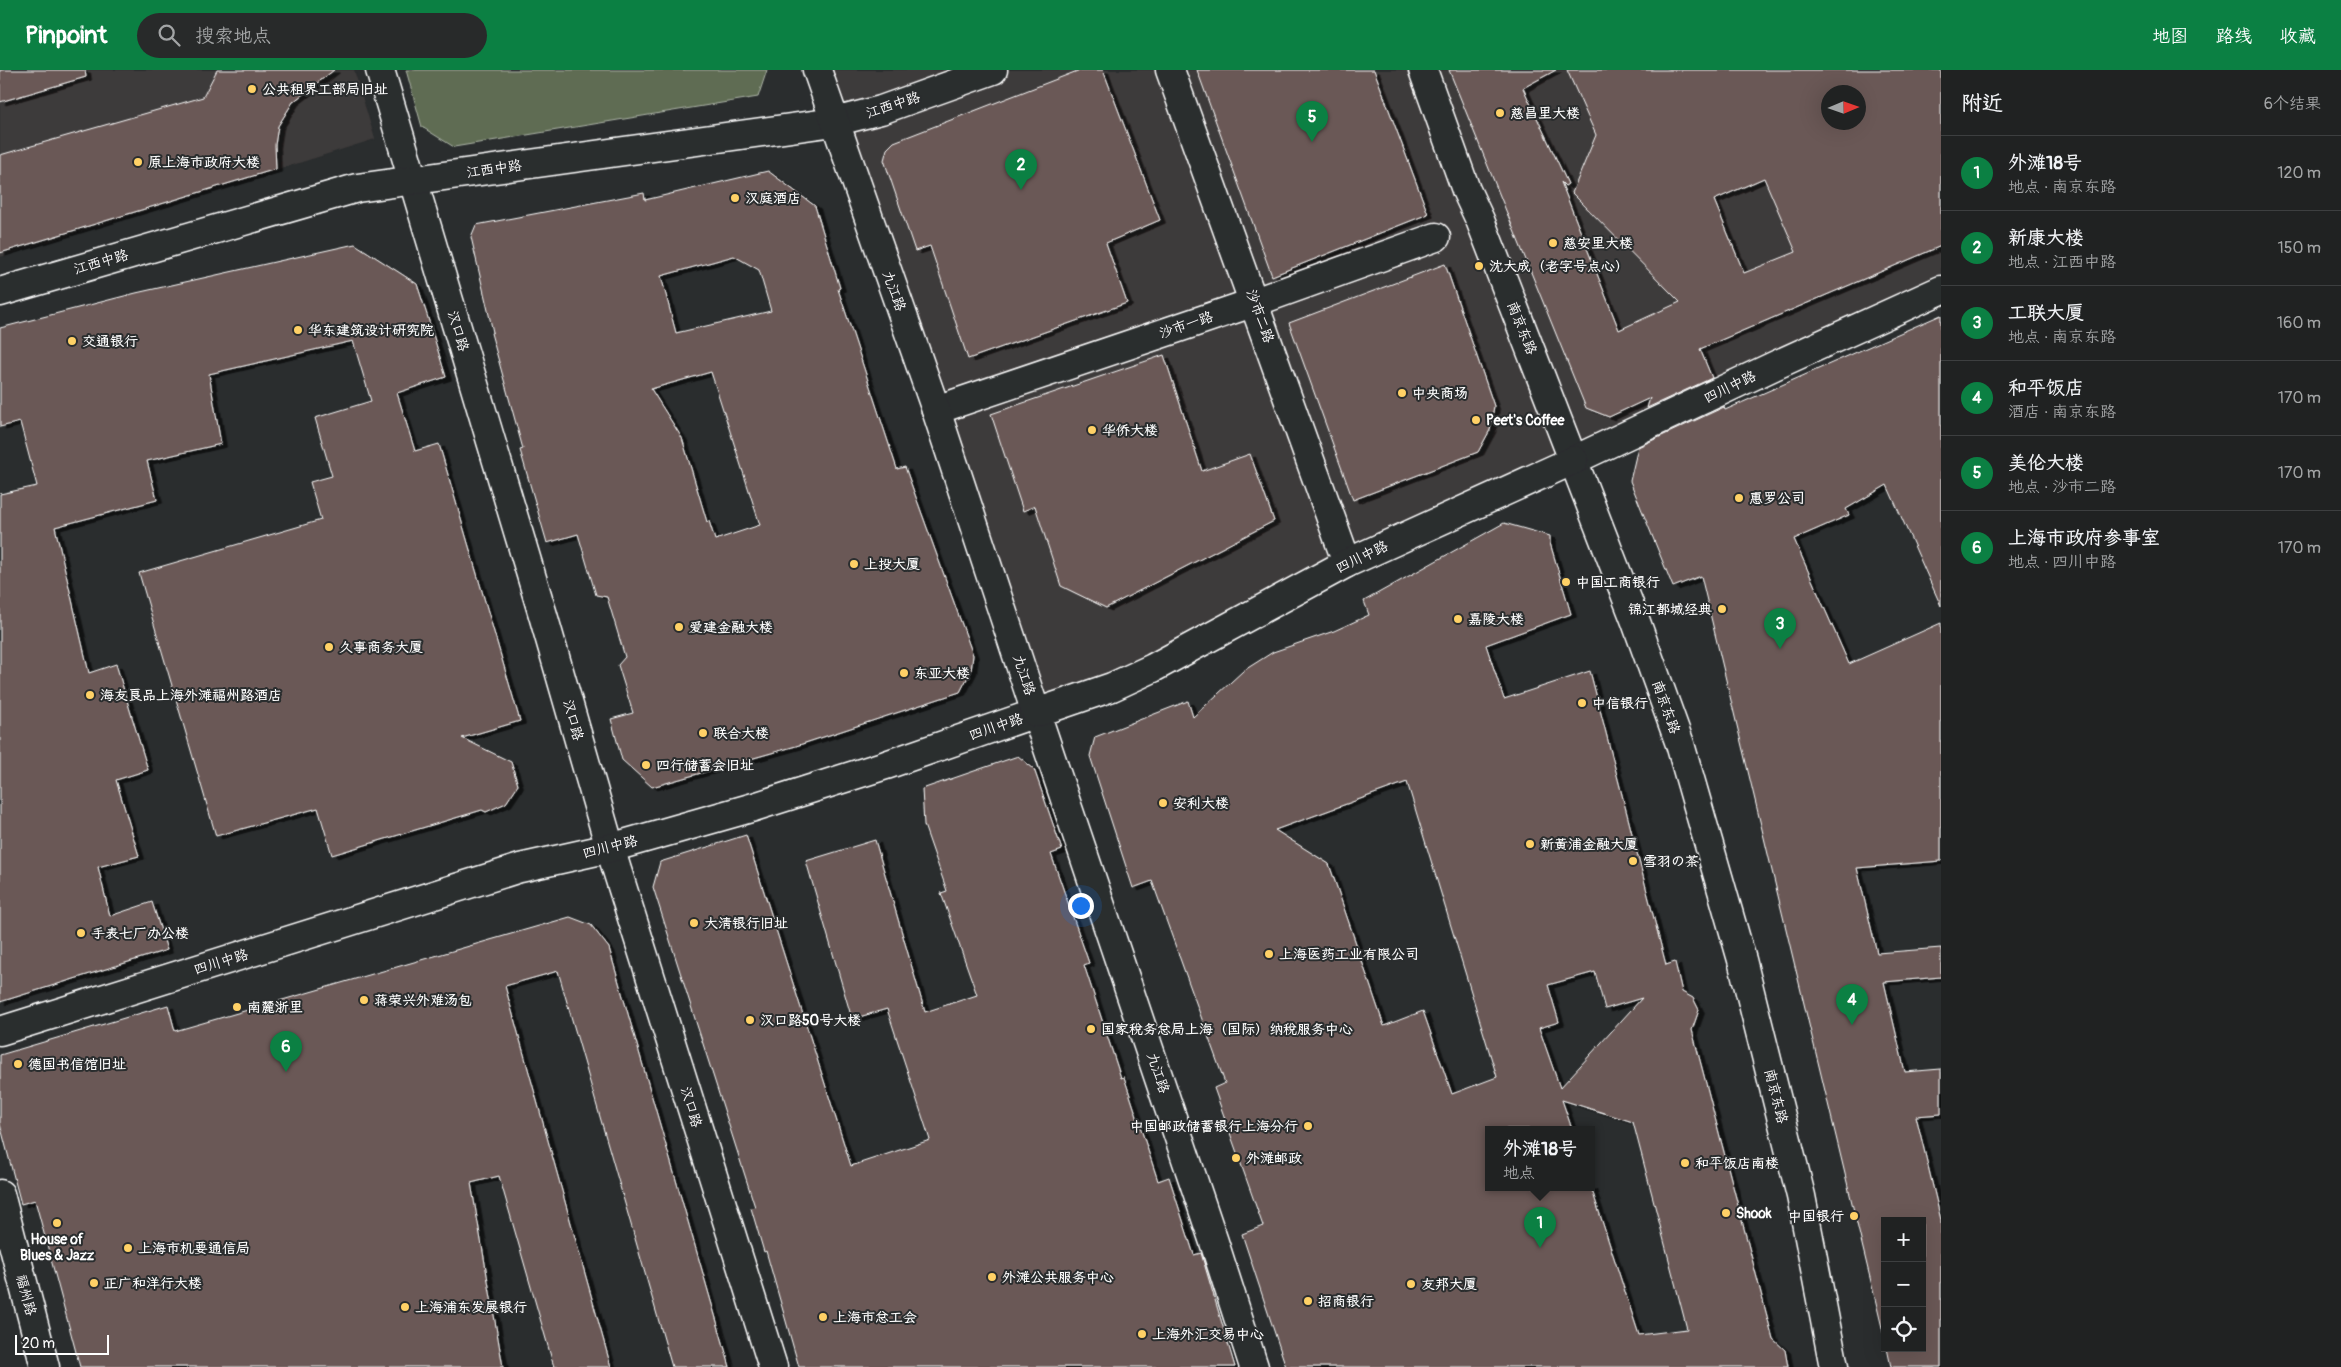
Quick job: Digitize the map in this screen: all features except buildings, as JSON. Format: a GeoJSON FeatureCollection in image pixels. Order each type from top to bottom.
{"type":"FeatureCollection","features":[{"type":"Feature","properties":{"kind":"street","name":"汉口路"},"geometry":{"type":"LineString","coordinates":[[380,70],[538,596],[610,848],[773,1367]]}},
{"type":"Feature","properties":{"kind":"street","name":"九江路"},"geometry":{"type":"LineString","coordinates":[[817,70],[936,410],[1254,1367]]}},
{"type":"Feature","properties":{"kind":"street","name":"江西中路"},"geometry":{"type":"LineString","coordinates":[[0,292],[357,188],[834,122],[881,110],[993,70]]}},
{"type":"Feature","properties":{"kind":"street","name":"沙市二路"},"geometry":{"type":"LineString","coordinates":[[1170,70],[1255,302],[1347,563]]}},
{"type":"Feature","properties":{"kind":"street","name":"南京东路"},"geometry":{"type":"LineString","coordinates":[[1423,70],[1466,190],[1480,220],[1574,460],[1680,744],[1742,960],[1801,1196],[1834,1367]]}},
{"type":"Feature","properties":{"kind":"street","name":"沙市一路"},"geometry":{"type":"LineString","coordinates":[[936,410],[1255,302],[1436,237]]}},
{"type":"Feature","properties":{"kind":"street","name":"四川中路"},"geometry":{"type":"LineString","coordinates":[[0,1031],[520,868],[610,848],[858,774],[1112,687],[1154,668],[1347,563],[1941,290]]}},
{"type":"Feature","properties":{"kind":"street","name":"福州路"},"geometry":{"type":"LineString","coordinates":[[0,1194],[45,1367]]}},
{"type":"Feature","properties":{"kind":"shaded area","name":"原上海市政府大楼"},"geometry":{"type":"Polygon","coordinates":[[[0,70],[354,70],[375,139],[0,257],[0,70]]]}},
{"type":"Feature","properties":{"kind":"shaded area"},"geometry":{"type":"Polygon","coordinates":[[[816,70],[1941,70],[1941,291],[1574,460],[1523,499],[1347,563],[1036,713],[816,70]]]}},
{"type":"Feature","properties":{"kind":"green space"},"geometry":{"type":"Polygon","coordinates":[[[406,70],[767,70],[758,97],[454,147],[422,127],[406,70]]]}},
{"type":"Feature","properties":{"kind":"place","name":"公共租界工部局旧址"},"geometry":{"type":"Point","coordinates":[252,89]}},
{"type":"Feature","properties":{"kind":"place","name":"慈昌里大楼"},"geometry":{"type":"Point","coordinates":[1500,113]}},
{"type":"Feature","properties":{"kind":"place","name":"美伦大楼"},"geometry":{"type":"Point","coordinates":[1312,142]}},
{"type":"Feature","properties":{"kind":"place","name":"原上海市政府大楼"},"geometry":{"type":"Point","coordinates":[138,162]}},
{"type":"Feature","properties":{"kind":"place","name":"新康大楼"},"geometry":{"type":"Point","coordinates":[1021,190]}},
{"type":"Feature","properties":{"kind":"place","name":"汉庭酒店"},"geometry":{"type":"Point","coordinates":[735,198]}},
{"type":"Feature","properties":{"kind":"place","name":"慈安里大楼"},"geometry":{"type":"Point","coordinates":[1553,243]}},
{"type":"Feature","properties":{"kind":"place","name":"沈大成（老字号点心）"},"geometry":{"type":"Point","coordinates":[1479,266]}},
{"type":"Feature","properties":{"kind":"place","name":"华东建筑设计研究院"},"geometry":{"type":"Point","coordinates":[298,330]}},
{"type":"Feature","properties":{"kind":"place","name":"交通银行"},"geometry":{"type":"Point","coordinates":[72,341]}},
{"type":"Feature","properties":{"kind":"place","name":"中央商场"},"geometry":{"type":"Point","coordinates":[1402,393]}},
{"type":"Feature","properties":{"kind":"place","name":"Peet's Coffee"},"geometry":{"type":"Point","coordinates":[1476,420]}},
{"type":"Feature","properties":{"kind":"place","name":"华侨大楼"},"geometry":{"type":"Point","coordinates":[1092,430]}},
{"type":"Feature","properties":{"kind":"place","name":"惠罗公司"},"geometry":{"type":"Point","coordinates":[1739,498]}},
{"type":"Feature","properties":{"kind":"place","name":"上投大厦"},"geometry":{"type":"Point","coordinates":[854,564]}},
{"type":"Feature","properties":{"kind":"place","name":"中国工商银行"},"geometry":{"type":"Point","coordinates":[1566,582]}},
{"type":"Feature","properties":{"kind":"place","name":"锦江都城经典"},"geometry":{"type":"Point","coordinates":[1722,609]}},
{"type":"Feature","properties":{"kind":"place","name":"嘉陵大楼"},"geometry":{"type":"Point","coordinates":[1458,619]}},
{"type":"Feature","properties":{"kind":"place","name":"爱建金融大楼"},"geometry":{"type":"Point","coordinates":[679,627]}},
{"type":"Feature","properties":{"kind":"place","name":"久事商务大厦"},"geometry":{"type":"Point","coordinates":[329,647]}},
{"type":"Feature","properties":{"kind":"place","name":"工联大厦"},"geometry":{"type":"Point","coordinates":[1780,649]}},
{"type":"Feature","properties":{"kind":"place","name":"东亚大楼"},"geometry":{"type":"Point","coordinates":[904,673]}},
{"type":"Feature","properties":{"kind":"place","name":"海友良品上海外滩福州路酒店"},"geometry":{"type":"Point","coordinates":[90,695]}},
{"type":"Feature","properties":{"kind":"place","name":"中信银行"},"geometry":{"type":"Point","coordinates":[1582,703]}},
{"type":"Feature","properties":{"kind":"place","name":"联合大楼"},"geometry":{"type":"Point","coordinates":[703,733]}},
{"type":"Feature","properties":{"kind":"place","name":"四行储蓄会旧址"},"geometry":{"type":"Point","coordinates":[646,765]}},
{"type":"Feature","properties":{"kind":"place","name":"安利大楼"},"geometry":{"type":"Point","coordinates":[1163,803]}},
{"type":"Feature","properties":{"kind":"place","name":"新黄浦金融大厦"},"geometry":{"type":"Point","coordinates":[1530,844]}},
{"type":"Feature","properties":{"kind":"place","name":"雪羽の茶"},"geometry":{"type":"Point","coordinates":[1633,861]}},
{"type":"Feature","properties":{"kind":"place","name":"大清银行旧址"},"geometry":{"type":"Point","coordinates":[694,923]}},
{"type":"Feature","properties":{"kind":"place","name":"手表七厂办公楼"},"geometry":{"type":"Point","coordinates":[81,933]}},
{"type":"Feature","properties":{"kind":"place","name":"上海医药工业有限公司"},"geometry":{"type":"Point","coordinates":[1269,954]}},
{"type":"Feature","properties":{"kind":"place","name":"蒋荣兴外难汤包"},"geometry":{"type":"Point","coordinates":[364,1000]}},
{"type":"Feature","properties":{"kind":"place","name":"南麓浙里"},"geometry":{"type":"Point","coordinates":[237,1007]}},
{"type":"Feature","properties":{"kind":"place","name":"汉口路50号大楼"},"geometry":{"type":"Point","coordinates":[750,1020]}},
{"type":"Feature","properties":{"kind":"place","name":"和平饭店"},"geometry":{"type":"Point","coordinates":[1852,1025]}},
{"type":"Feature","properties":{"kind":"place","name":"国家税务总局上海（国际）纳税服务中心"},"geometry":{"type":"Point","coordinates":[1091,1029]}},
{"type":"Feature","properties":{"kind":"place","name":"德国书信馆旧址"},"geometry":{"type":"Point","coordinates":[18,1064]}},
{"type":"Feature","properties":{"kind":"place","name":"上海市政府参事室"},"geometry":{"type":"Point","coordinates":[286,1072]}},
{"type":"Feature","properties":{"kind":"place","name":"中国邮政储蓄银行上海分行"},"geometry":{"type":"Point","coordinates":[1308,1126]}},
{"type":"Feature","properties":{"kind":"place","name":"外滩邮政"},"geometry":{"type":"Point","coordinates":[1236,1158]}},
{"type":"Feature","properties":{"kind":"place","name":"和平饭店南楼"},"geometry":{"type":"Point","coordinates":[1685,1163]}},
{"type":"Feature","properties":{"kind":"place","name":"Shook"},"geometry":{"type":"Point","coordinates":[1726,1213]}},
{"type":"Feature","properties":{"kind":"place","name":"中国银行"},"geometry":{"type":"Point","coordinates":[1854,1216]}},
{"type":"Feature","properties":{"kind":"place","name":"House of Blues & Jazz"},"geometry":{"type":"Point","coordinates":[57,1223]}},
{"type":"Feature","properties":{"kind":"place","name":"上海市机要通信局"},"geometry":{"type":"Point","coordinates":[128,1248]}},
{"type":"Feature","properties":{"kind":"place","name":"外滩18号"},"geometry":{"type":"Point","coordinates":[1540,1248]}},
{"type":"Feature","properties":{"kind":"place","name":"外滩公共服务中心"},"geometry":{"type":"Point","coordinates":[992,1277]}},
{"type":"Feature","properties":{"kind":"place","name":"正广和洋行大楼"},"geometry":{"type":"Point","coordinates":[94,1283]}},
{"type":"Feature","properties":{"kind":"place","name":"友邦大厦"},"geometry":{"type":"Point","coordinates":[1411,1284]}},
{"type":"Feature","properties":{"kind":"place","name":"招商银行"},"geometry":{"type":"Point","coordinates":[1308,1301]}},
{"type":"Feature","properties":{"kind":"place","name":"上海浦东发展银行"},"geometry":{"type":"Point","coordinates":[405,1307]}},
{"type":"Feature","properties":{"kind":"place","name":"上海市总工会"},"geometry":{"type":"Point","coordinates":[823,1317]}},
{"type":"Feature","properties":{"kind":"place","name":"上海外汇交易中心"},"geometry":{"type":"Point","coordinates":[1142,1334]}}]}
